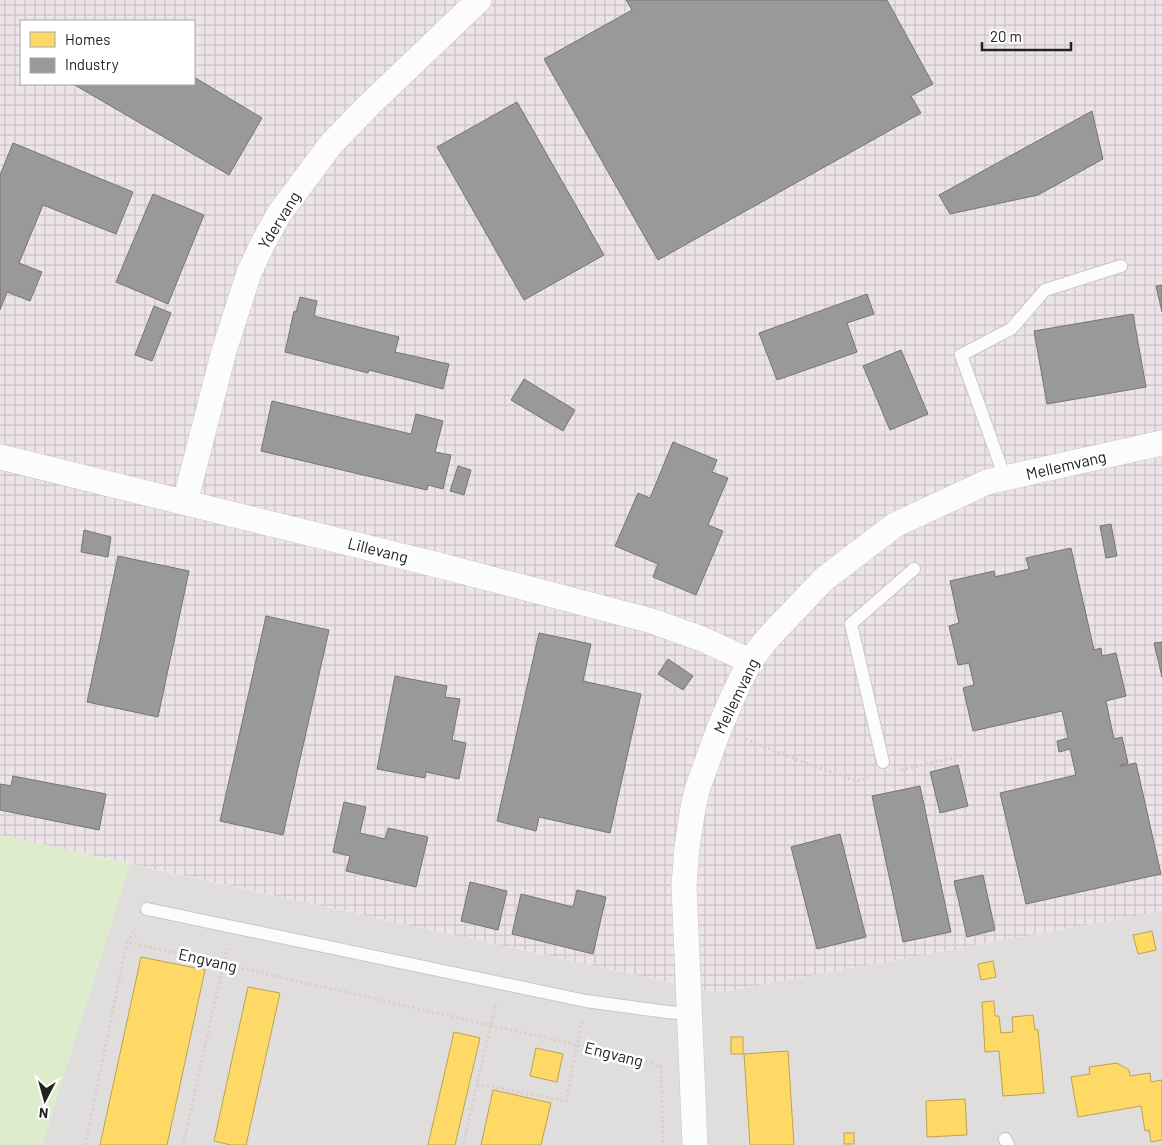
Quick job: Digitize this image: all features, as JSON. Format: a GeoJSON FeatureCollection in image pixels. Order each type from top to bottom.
{"type":"FeatureCollection","features":[{"type":"Feature","properties":{"kind":"street","name":"Ydervang"},"geometry":{"type":"LineString","coordinates":[[185,502],[224,351],[249,273],[279,214],[338,138],[368,104],[479,0]]}},
{"type":"Feature","properties":{"kind":"street","name":"Mellemvang"},"geometry":{"type":"LineString","coordinates":[[695,1145],[684,886],[688,848],[693,808],[698,787],[719,729],[750,661],[768,638],[824,579],[895,525],[987,482],[1162,443]]}},
{"type":"Feature","properties":{"kind":"street","name":"Lillevang"},"geometry":{"type":"LineString","coordinates":[[0,457],[442,566],[652,621],[702,639],[750,661]]}},
{"type":"Feature","properties":{"kind":"lane"},"geometry":{"type":"LineString","coordinates":[[1005,478],[961,355],[1011,329],[1045,290],[1121,266]]}},
{"type":"Feature","properties":{"kind":"lane"},"geometry":{"type":"LineString","coordinates":[[883,762],[851,624],[914,569]]}},
{"type":"Feature","properties":{"kind":"lane"},"geometry":{"type":"LineString","coordinates":[[147,909],[586,1001],[690,1014]]}},
{"type":"Feature","properties":{"kind":"path"},"geometry":{"type":"LineString","coordinates":[[719,729],[808,764],[857,780],[876,776]]}},
{"type":"Feature","properties":{"kind":"path"},"geometry":{"type":"LineString","coordinates":[[895,772],[965,755]]}},
{"type":"Feature","properties":{"kind":"path"},"geometry":{"type":"LineString","coordinates":[[183,1145],[232,928]]}},
{"type":"Feature","properties":{"kind":"path","name":"Engvang"},"geometry":{"type":"LineString","coordinates":[[85,1145],[127,942],[642,1060],[661,1066],[663,1145]]}},
{"type":"Feature","properties":{"kind":"path"},"geometry":{"type":"LineString","coordinates":[[463,1145],[500,983]]}},
{"type":"Feature","properties":{"kind":"path"},"geometry":{"type":"LineString","coordinates":[[477,1084],[566,1101],[586,1001]]}},
{"type":"Feature","properties":{"kind":"shaded area"},"geometry":{"type":"Polygon","coordinates":[[[0,0],[1162,0],[1162,911],[718,993],[0,835],[0,0]]]}},
{"type":"Feature","properties":{"kind":"shaded area"},"geometry":{"type":"Polygon","coordinates":[[[130,864],[718,993],[1162,911],[1162,1145],[42,1145],[130,864]]]}},
{"type":"Feature","properties":{"kind":"shaded area"},"geometry":{"type":"Polygon","coordinates":[[[281,1004],[439,1038],[416,1145],[247,1145],[281,1004]]]}},
{"type":"Feature","properties":{"kind":"green space"},"geometry":{"type":"Polygon","coordinates":[[[0,835],[130,864],[42,1145],[0,1145],[0,835]]]}},
{"type":"Feature","properties":{"kind":"building: Homes"},"geometry":{"type":"Polygon","coordinates":[[[1152,931],[1156,950],[1138,954],[1133,935],[1152,931]]]}},
{"type":"Feature","properties":{"kind":"building: Homes"},"geometry":{"type":"Polygon","coordinates":[[[141,957],[205,970],[167,1145],[100,1145],[141,957]]]}},
{"type":"Feature","properties":{"kind":"building: Homes"},"geometry":{"type":"Polygon","coordinates":[[[993,961],[996,977],[981,980],[978,964],[993,961]]]}},
{"type":"Feature","properties":{"kind":"building: Homes"},"geometry":{"type":"Polygon","coordinates":[[[248,987],[280,993],[246,1145],[231,1145],[214,1141],[248,987]]]}},
{"type":"Feature","properties":{"kind":"building: Homes"},"geometry":{"type":"Polygon","coordinates":[[[994,1001],[995,1016],[999,1016],[1001,1033],[1013,1032],[1012,1017],[1033,1015],[1035,1030],[1038,1030],[1044,1093],[1003,1096],[999,1051],[985,1052],[982,1002],[994,1001]]]}},
{"type":"Feature","properties":{"kind":"building: Homes"},"geometry":{"type":"Polygon","coordinates":[[[454,1032],[480,1038],[455,1145],[428,1145],[454,1032]]]}},
{"type":"Feature","properties":{"kind":"building: Homes"},"geometry":{"type":"Polygon","coordinates":[[[731,1037],[743,1037],[743,1054],[731,1054],[731,1037]]]}},
{"type":"Feature","properties":{"kind":"building: Homes"},"geometry":{"type":"Polygon","coordinates":[[[536,1048],[563,1054],[557,1082],[530,1076],[536,1048]]]}},
{"type":"Feature","properties":{"kind":"building: Homes"},"geometry":{"type":"Polygon","coordinates":[[[788,1051],[794,1145],[750,1145],[744,1054],[788,1051]]]}},
{"type":"Feature","properties":{"kind":"building: Homes"},"geometry":{"type":"Polygon","coordinates":[[[1117,1063],[1129,1070],[1130,1076],[1150,1073],[1151,1082],[1162,1080],[1162,1140],[1151,1142],[1149,1130],[1145,1131],[1141,1106],[1078,1117],[1071,1077],[1090,1074],[1089,1067],[1117,1063]]]}},
{"type":"Feature","properties":{"kind":"building: Homes"},"geometry":{"type":"Polygon","coordinates":[[[493,1090],[551,1103],[541,1145],[481,1145],[493,1090]]]}},
{"type":"Feature","properties":{"kind":"building: Homes"},"geometry":{"type":"Polygon","coordinates":[[[965,1099],[967,1135],[927,1137],[926,1101],[965,1099]]]}},
{"type":"Feature","properties":{"kind":"building: Homes"},"geometry":{"type":"Polygon","coordinates":[[[844,1133],[854,1133],[854,1144],[844,1144],[844,1133]]]}},
{"type":"Feature","properties":{"kind":"building: Industry"},"geometry":{"type":"Polygon","coordinates":[[[626,0],[887,0],[933,84],[911,96],[921,113],[658,260],[544,59],[632,10],[626,0]]]}},
{"type":"Feature","properties":{"kind":"building: Industry"},"geometry":{"type":"Polygon","coordinates":[[[195,78],[262,118],[229,175],[75,85],[195,85],[195,78]]]}},
{"type":"Feature","properties":{"kind":"building: Industry"},"geometry":{"type":"Polygon","coordinates":[[[517,102],[604,255],[524,300],[437,147],[517,102]]]}},
{"type":"Feature","properties":{"kind":"building: Industry"},"geometry":{"type":"Polygon","coordinates":[[[1092,111],[1103,159],[1038,195],[950,214],[939,195],[1092,111]]]}},
{"type":"Feature","properties":{"kind":"building: Industry"},"geometry":{"type":"Polygon","coordinates":[[[13,143],[133,192],[116,234],[43,205],[19,263],[42,272],[30,301],[7,292],[0,310],[0,175],[13,143]]]}},
{"type":"Feature","properties":{"kind":"building: Industry"},"geometry":{"type":"Polygon","coordinates":[[[153,194],[204,215],[168,304],[116,282],[153,194]]]}},
{"type":"Feature","properties":{"kind":"building: Industry"},"geometry":{"type":"Polygon","coordinates":[[[1162,285],[1162,312],[1156,286],[1162,285]]]}},
{"type":"Feature","properties":{"kind":"building: Industry"},"geometry":{"type":"Polygon","coordinates":[[[867,294],[874,314],[847,323],[857,352],[777,380],[759,333],[867,294]]]}},
{"type":"Feature","properties":{"kind":"building: Industry"},"geometry":{"type":"Polygon","coordinates":[[[300,297],[317,301],[314,316],[399,337],[395,352],[449,364],[443,389],[369,370],[368,373],[285,352],[294,311],[296,312],[300,297]]]}},
{"type":"Feature","properties":{"kind":"building: Industry"},"geometry":{"type":"Polygon","coordinates":[[[154,306],[171,313],[152,361],[135,355],[154,306]]]}},
{"type":"Feature","properties":{"kind":"building: Industry"},"geometry":{"type":"Polygon","coordinates":[[[1133,314],[1146,387],[1047,404],[1034,331],[1133,314]]]}},
{"type":"Feature","properties":{"kind":"building: Industry"},"geometry":{"type":"Polygon","coordinates":[[[901,350],[928,414],[890,430],[863,366],[901,350]]]}},
{"type":"Feature","properties":{"kind":"building: Industry"},"geometry":{"type":"Polygon","coordinates":[[[524,379],[575,410],[563,431],[511,400],[524,379]]]}},
{"type":"Feature","properties":{"kind":"building: Industry"},"geometry":{"type":"Polygon","coordinates":[[[272,401],[411,434],[416,414],[443,421],[435,452],[451,455],[443,489],[428,485],[427,490],[261,451],[272,401]]]}},
{"type":"Feature","properties":{"kind":"building: Industry"},"geometry":{"type":"Polygon","coordinates":[[[673,442],[717,460],[712,472],[728,478],[708,525],[723,531],[696,595],[653,577],[658,564],[615,546],[638,493],[650,498],[673,442]]]}},
{"type":"Feature","properties":{"kind":"building: Industry"},"geometry":{"type":"Polygon","coordinates":[[[458,466],[471,470],[464,495],[450,491],[458,466]]]}},
{"type":"Feature","properties":{"kind":"building: Industry"},"geometry":{"type":"Polygon","coordinates":[[[1111,524],[1117,556],[1106,558],[1100,526],[1111,524]]]}},
{"type":"Feature","properties":{"kind":"building: Industry"},"geometry":{"type":"Polygon","coordinates":[[[84,530],[111,537],[108,557],[81,552],[84,530]]]}},
{"type":"Feature","properties":{"kind":"building: Industry"},"geometry":{"type":"Polygon","coordinates":[[[1071,548],[1094,650],[1101,648],[1102,656],[1116,653],[1126,696],[1106,701],[1114,739],[1122,737],[1128,763],[1120,766],[1136,763],[1161,874],[1026,904],[1000,793],[1076,775],[1070,749],[1059,752],[1057,741],[1068,738],[1062,711],[973,731],[963,688],[974,685],[969,663],[958,665],[949,626],[959,623],[950,581],[994,571],[995,577],[1029,569],[1026,558],[1071,548]]]}},
{"type":"Feature","properties":{"kind":"building: Industry"},"geometry":{"type":"Polygon","coordinates":[[[118,556],[189,571],[158,717],[87,702],[118,556]]]}},
{"type":"Feature","properties":{"kind":"building: Industry"},"geometry":{"type":"Polygon","coordinates":[[[266,616],[329,630],[283,835],[220,821],[266,616]]]}},
{"type":"Feature","properties":{"kind":"building: Industry"},"geometry":{"type":"Polygon","coordinates":[[[539,633],[591,644],[583,681],[641,694],[610,833],[539,817],[536,831],[497,821],[539,633]]]}},
{"type":"Feature","properties":{"kind":"building: Industry"},"geometry":{"type":"Polygon","coordinates":[[[1162,642],[1162,677],[1154,643],[1162,642]]]}},
{"type":"Feature","properties":{"kind":"building: Industry"},"geometry":{"type":"Polygon","coordinates":[[[668,659],[693,676],[683,690],[658,674],[668,659]]]}},
{"type":"Feature","properties":{"kind":"building: Industry"},"geometry":{"type":"Polygon","coordinates":[[[395,676],[447,686],[445,697],[460,699],[452,740],[466,743],[459,779],[426,772],[425,778],[377,769],[395,676]]]}},
{"type":"Feature","properties":{"kind":"building: Industry"},"geometry":{"type":"Polygon","coordinates":[[[958,765],[968,806],[940,813],[930,772],[958,765]]]}},
{"type":"Feature","properties":{"kind":"building: Industry"},"geometry":{"type":"Polygon","coordinates":[[[13,776],[106,794],[99,830],[0,810],[0,784],[11,786],[13,776]]]}},
{"type":"Feature","properties":{"kind":"building: Industry"},"geometry":{"type":"Polygon","coordinates":[[[920,786],[951,932],[903,942],[872,796],[920,786]]]}},
{"type":"Feature","properties":{"kind":"building: Industry"},"geometry":{"type":"Polygon","coordinates":[[[344,802],[366,807],[360,833],[385,839],[388,828],[428,837],[416,887],[346,871],[350,856],[333,852],[344,802]]]}},
{"type":"Feature","properties":{"kind":"building: Industry"},"geometry":{"type":"Polygon","coordinates":[[[840,834],[866,937],[817,949],[791,847],[840,834]]]}},
{"type":"Feature","properties":{"kind":"building: Industry"},"geometry":{"type":"Polygon","coordinates":[[[983,875],[995,930],[967,937],[954,881],[983,875]]]}},
{"type":"Feature","properties":{"kind":"building: Industry"},"geometry":{"type":"Polygon","coordinates":[[[470,882],[507,891],[498,930],[461,921],[470,882]]]}},
{"type":"Feature","properties":{"kind":"building: Industry"},"geometry":{"type":"Polygon","coordinates":[[[577,890],[606,897],[593,954],[512,934],[521,894],[573,907],[577,890]]]}}]}
